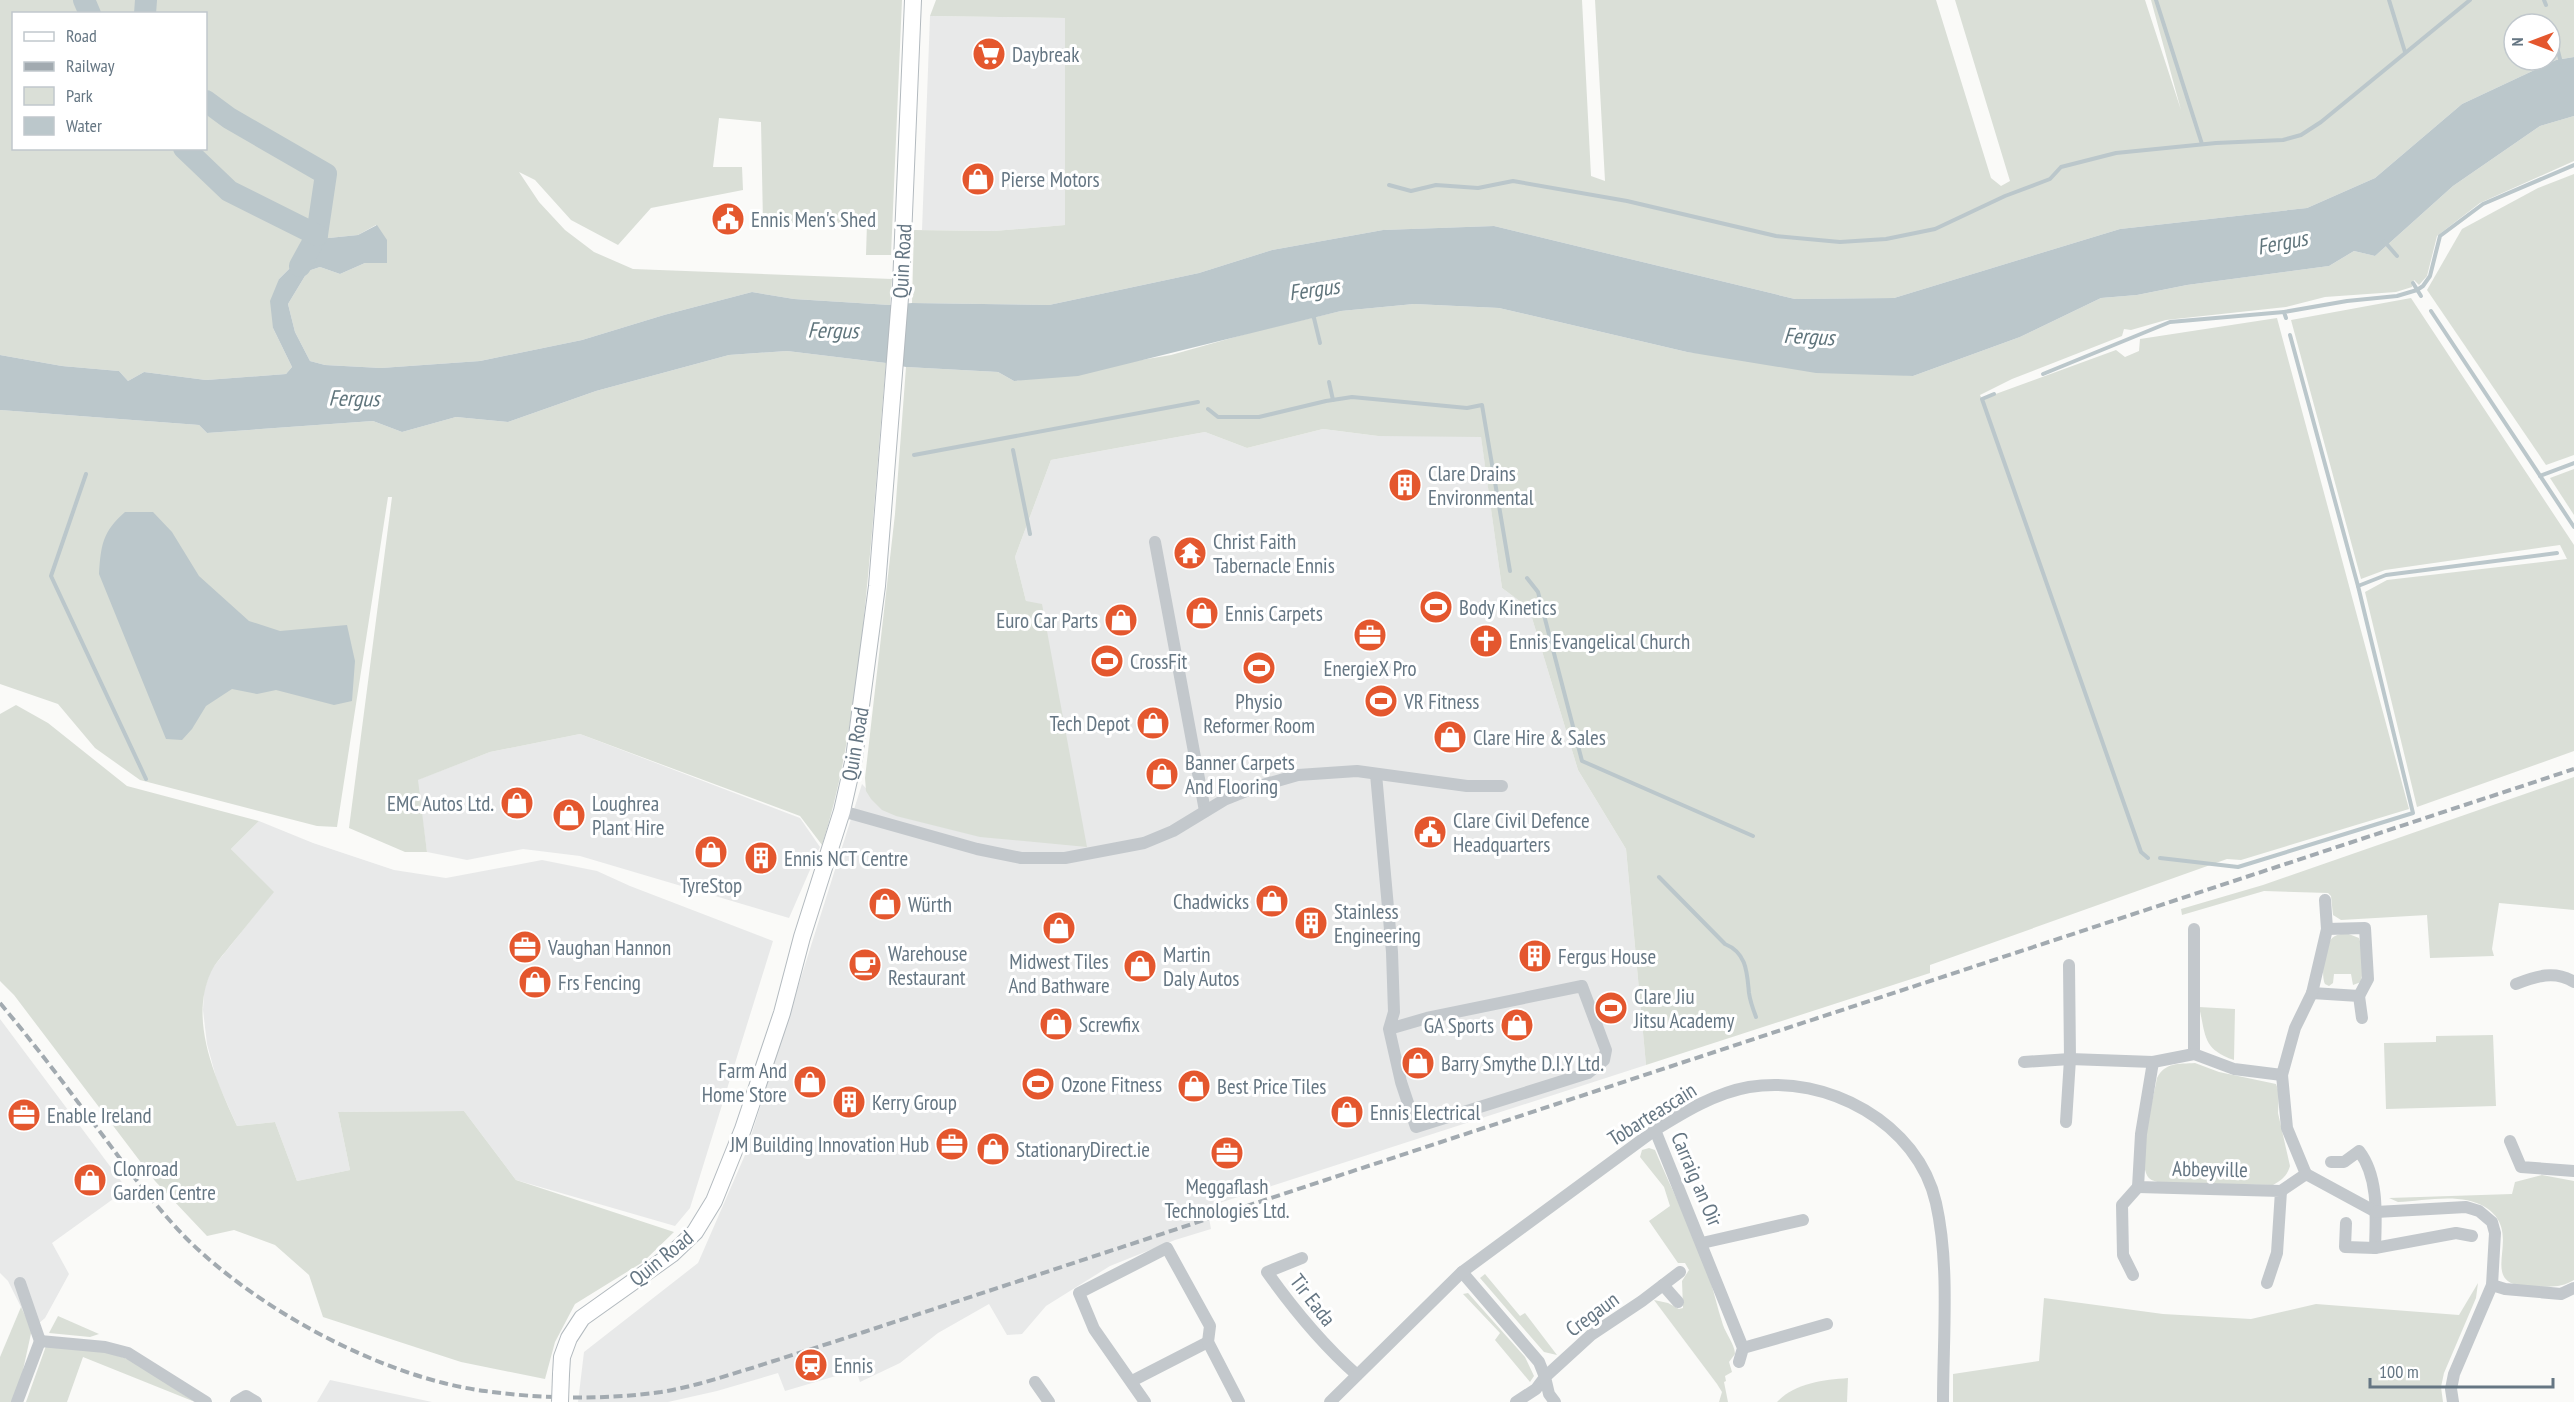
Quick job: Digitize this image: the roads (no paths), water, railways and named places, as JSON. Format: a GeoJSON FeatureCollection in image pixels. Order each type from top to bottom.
{"type":"FeatureCollection","features":[{"type":"Feature","properties":{"kind":"main road","name":"Quin Road"},"geometry":{"type":"LineString","coordinates":[[560,1402],[562,1357],[569,1338],[582,1318],[672,1254],[695,1232],[714,1202],[743,1129],[782,1013],[802,937],[842,811],[854,758],[878,586],[901,285],[913,0]]}},
{"type":"Feature","properties":{"kind":"street"},"geometry":{"type":"LineString","coordinates":[[1155,542],[1205,811]]}},
{"type":"Feature","properties":{"kind":"street"},"geometry":{"type":"LineString","coordinates":[[842,811],[977,849],[1032,858],[1065,858],[1144,843],[1173,831],[1205,811],[1259,786],[1298,775],[1357,771],[1467,786],[1502,786]]}},
{"type":"Feature","properties":{"kind":"street"},"geometry":{"type":"LineString","coordinates":[[1376,774],[1392,952],[1394,1012],[1389,1029],[1401,1082],[1416,1127],[1588,1073],[1604,1060],[1606,1050],[1582,986],[1427,1018],[1389,1029]]}},
{"type":"Feature","properties":{"kind":"street"},"geometry":{"type":"LineString","coordinates":[[2325,900],[2327,929],[2313,993],[2295,1028],[2282,1075],[2287,1128],[2306,1174],[2376,1212],[2466,1207],[2479,1211],[2492,1222],[2495,1233],[2492,1285],[2454,1374],[2451,1389],[2453,1402]]}},
{"type":"Feature","properties":{"kind":"street"},"geometry":{"type":"LineString","coordinates":[[2327,929],[2365,928],[2368,979],[2359,996],[2362,1018]]}},
{"type":"Feature","properties":{"kind":"street"},"geometry":{"type":"LineString","coordinates":[[2193,1054],[2194,929]]}},
{"type":"Feature","properties":{"kind":"street"},"geometry":{"type":"LineString","coordinates":[[2066,1122],[2070,1059],[2069,965]]}},
{"type":"Feature","properties":{"kind":"street"},"geometry":{"type":"LineString","coordinates":[[2516,984],[2535,976],[2554,974],[2574,982]]}},
{"type":"Feature","properties":{"kind":"street"},"geometry":{"type":"LineString","coordinates":[[2313,993],[2359,996]]}},
{"type":"Feature","properties":{"kind":"street"},"geometry":{"type":"LineString","coordinates":[[2024,1062],[2070,1059],[2153,1062],[2193,1054],[2234,1069],[2282,1075]]}},
{"type":"Feature","properties":{"kind":"street"},"geometry":{"type":"LineString","coordinates":[[2133,1275],[2123,1255],[2122,1205],[2138,1187],[2141,1134],[2153,1062]]}},
{"type":"Feature","properties":{"kind":"street","name":"Tobarteascain"},"geometry":{"type":"LineString","coordinates":[[1330,1402],[1462,1272],[1655,1130],[1684,1112],[1730,1093],[1775,1084],[1805,1088],[1836,1096],[1886,1123],[1915,1155],[1928,1177],[1936,1202],[1941,1234],[1943,1402]]}},
{"type":"Feature","properties":{"kind":"street","name":"Carraig an Oir"},"geometry":{"type":"LineString","coordinates":[[1655,1130],[1743,1348]]}},
{"type":"Feature","properties":{"kind":"street"},"geometry":{"type":"LineString","coordinates":[[2510,1141],[2521,1167],[2574,1172]]}},
{"type":"Feature","properties":{"kind":"street"},"geometry":{"type":"LineString","coordinates":[[2331,1162],[2344,1162],[2359,1151],[2369,1164],[2376,1212],[2375,1248]]}},
{"type":"Feature","properties":{"kind":"street"},"geometry":{"type":"LineString","coordinates":[[2267,1283],[2277,1253],[2281,1191],[2306,1174]]}},
{"type":"Feature","properties":{"kind":"street","name":"Abbeyville"},"geometry":{"type":"LineString","coordinates":[[2138,1187],[2281,1191]]}},
{"type":"Feature","properties":{"kind":"street","name":"Carraig an Oir"},"geometry":{"type":"LineString","coordinates":[[1702,1243],[1803,1220]]}},
{"type":"Feature","properties":{"kind":"street"},"geometry":{"type":"LineString","coordinates":[[2346,1223],[2345,1247],[2375,1248],[2456,1233],[2472,1236]]}},
{"type":"Feature","properties":{"kind":"street"},"geometry":{"type":"LineString","coordinates":[[1145,1402],[1094,1329],[1079,1293],[1167,1248],[1210,1326],[1208,1342],[1239,1402]]}},
{"type":"Feature","properties":{"kind":"street","name":"Tir Eada"},"geometry":{"type":"LineString","coordinates":[[1302,1258],[1267,1272],[1323,1345],[1357,1376]]}},
{"type":"Feature","properties":{"kind":"street"},"geometry":{"type":"LineString","coordinates":[[1462,1272],[1539,1362],[1555,1402]]}},
{"type":"Feature","properties":{"kind":"street","name":"Cregaun"},"geometry":{"type":"LineString","coordinates":[[1516,1402],[1536,1389],[1545,1377],[1591,1335],[1680,1272]]}},
{"type":"Feature","properties":{"kind":"street"},"geometry":{"type":"LineString","coordinates":[[17,1402],[40,1341],[20,1282]]}},
{"type":"Feature","properties":{"kind":"street"},"geometry":{"type":"LineString","coordinates":[[1663,1285],[1678,1302]]}},
{"type":"Feature","properties":{"kind":"street"},"geometry":{"type":"LineString","coordinates":[[2492,1285],[2505,1289],[2561,1294],[2574,1288]]}},
{"type":"Feature","properties":{"kind":"street"},"geometry":{"type":"LineString","coordinates":[[1738,1362],[1743,1348],[1827,1324]]}},
{"type":"Feature","properties":{"kind":"street"},"geometry":{"type":"LineString","coordinates":[[40,1341],[105,1347],[128,1353],[207,1402]]}},
{"type":"Feature","properties":{"kind":"street"},"geometry":{"type":"LineString","coordinates":[[1132,1381],[1208,1342]]}},
{"type":"Feature","properties":{"kind":"street"},"geometry":{"type":"LineString","coordinates":[[1035,1382],[1049,1402]]}},
{"type":"Feature","properties":{"kind":"street"},"geometry":{"type":"LineString","coordinates":[[236,1402],[246,1396],[256,1402]]}},
{"type":"Feature","properties":{"kind":"water","name":"Fergus"},"geometry":{"type":"Polygon","coordinates":[[[2574,57],[2574,116],[2540,126],[2453,186],[2375,256],[2354,251],[2329,266],[2187,285],[2137,295],[2101,298],[2020,337],[1913,376],[1816,373],[1687,352],[1499,308],[1414,304],[1341,311],[1078,376],[1014,381],[998,372],[906,367],[787,351],[729,355],[596,391],[508,422],[456,417],[402,432],[373,421],[207,433],[199,425],[0,410],[0,355],[62,366],[119,371],[128,381],[144,372],[206,380],[286,374],[292,367],[273,328],[270,301],[279,279],[296,262],[309,240],[358,235],[377,225],[387,240],[387,263],[365,263],[340,274],[320,267],[308,271],[288,304],[295,332],[310,361],[325,365],[381,368],[480,361],[582,340],[752,292],[794,299],[890,305],[912,303],[1049,305],[1199,273],[1272,250],[1383,230],[1494,226],[1795,299],[1894,298],[2120,229],[2307,208],[2375,178],[2462,104],[2530,72],[2562,72],[2562,59],[2574,57]]]}},
{"type":"Feature","properties":{"kind":"water"},"geometry":{"type":"Polygon","coordinates":[[[125,512],[153,512],[172,532],[199,576],[249,621],[280,631],[347,625],[355,661],[352,701],[334,705],[276,690],[257,694],[232,689],[206,706],[192,729],[182,740],[166,739],[99,574],[104,540],[117,519],[125,512]]]}},
{"type":"Feature","properties":{"kind":"waterway"},"geometry":{"type":"LineString","coordinates":[[84,0],[89,12]]}},
{"type":"Feature","properties":{"kind":"waterway"},"geometry":{"type":"LineString","coordinates":[[145,12],[146,0]]}},
{"type":"Feature","properties":{"kind":"waterway"},"geometry":{"type":"LineString","coordinates":[[2156,0],[2202,144]]}},
{"type":"Feature","properties":{"kind":"waterway"},"geometry":{"type":"LineString","coordinates":[[2389,0],[2405,52]]}},
{"type":"Feature","properties":{"kind":"waterway"},"geometry":{"type":"LineString","coordinates":[[1389,185],[1411,191],[1436,185],[1478,188],[1513,181],[1627,201],[1776,236],[1840,242],[1886,239],[1935,229],[2005,196],[2050,179],[2061,167],[2116,153],[2216,143],[2283,140],[2301,135],[2321,122],[2470,0]]}},
{"type":"Feature","properties":{"kind":"waterway"},"geometry":{"type":"LineString","coordinates":[[2544,0],[2546,5]]}},
{"type":"Feature","properties":{"kind":"waterway"},"geometry":{"type":"LineString","coordinates":[[207,102],[229,118],[326,174],[317,235],[300,266]]}},
{"type":"Feature","properties":{"kind":"waterway"},"geometry":{"type":"LineString","coordinates":[[186,150],[229,191],[317,235]]}},
{"type":"Feature","properties":{"kind":"waterway"},"geometry":{"type":"LineString","coordinates":[[2286,318],[2284,312],[2347,301],[2397,296],[2417,290],[2430,276],[2440,236],[2483,204],[2574,165]]}},
{"type":"Feature","properties":{"kind":"waterway"},"geometry":{"type":"LineString","coordinates":[[2384,241],[2397,256]]}},
{"type":"Feature","properties":{"kind":"waterway"},"geometry":{"type":"LineString","coordinates":[[2413,283],[2421,296]]}},
{"type":"Feature","properties":{"kind":"waterway"},"geometry":{"type":"LineString","coordinates":[[2431,311],[2574,527]]}},
{"type":"Feature","properties":{"kind":"waterway"},"geometry":{"type":"LineString","coordinates":[[2043,374],[2170,322],[2284,312]]}},
{"type":"Feature","properties":{"kind":"waterway","name":"Fergus"},"geometry":{"type":"LineString","coordinates":[[1313,314],[1320,343]]}},
{"type":"Feature","properties":{"kind":"waterway"},"geometry":{"type":"LineString","coordinates":[[2160,858],[2238,867],[2413,813],[2358,586],[2290,335]]}},
{"type":"Feature","properties":{"kind":"waterway"},"geometry":{"type":"LineString","coordinates":[[1329,382],[1333,400]]}},
{"type":"Feature","properties":{"kind":"waterway"},"geometry":{"type":"LineString","coordinates":[[1994,394],[1982,399],[2141,852],[2148,858]]}},
{"type":"Feature","properties":{"kind":"waterway"},"geometry":{"type":"LineString","coordinates":[[1208,409],[1218,417],[1259,417],[1352,397],[1467,408],[1482,405],[1510,571]]}},
{"type":"Feature","properties":{"kind":"waterway"},"geometry":{"type":"LineString","coordinates":[[914,455],[1198,402]]}},
{"type":"Feature","properties":{"kind":"waterway"},"geometry":{"type":"LineString","coordinates":[[1013,450],[1030,534]]}},
{"type":"Feature","properties":{"kind":"waterway"},"geometry":{"type":"LineString","coordinates":[[2540,476],[2574,463]]}},
{"type":"Feature","properties":{"kind":"waterway"},"geometry":{"type":"LineString","coordinates":[[86,474],[51,576],[146,779]]}},
{"type":"Feature","properties":{"kind":"waterway"},"geometry":{"type":"LineString","coordinates":[[2358,586],[2386,575],[2557,553]]}},
{"type":"Feature","properties":{"kind":"waterway"},"geometry":{"type":"LineString","coordinates":[[1527,578],[1538,592],[1582,761],[1753,836]]}},
{"type":"Feature","properties":{"kind":"waterway"},"geometry":{"type":"LineString","coordinates":[[1659,877],[1725,944],[1742,958],[1756,1017]]}},
{"type":"Feature","properties":{"kind":"railway"},"geometry":{"type":"LineString","coordinates":[[0,1003],[173,1224],[215,1265],[286,1315],[365,1356],[446,1384],[529,1396],[639,1395],[697,1384],[837,1341],[2574,769]]}},
{"type":"Feature","properties":{"kind":"place","name":"Daybreak"},"geometry":{"type":"Point","coordinates":[989,54]}},
{"type":"Feature","properties":{"kind":"place","name":"Pierse Motors"},"geometry":{"type":"Point","coordinates":[978,179]}},
{"type":"Feature","properties":{"kind":"place","name":"Ennis Men's Shed"},"geometry":{"type":"Point","coordinates":[728,219]}},
{"type":"Feature","properties":{"kind":"place","name":"Clare Drains Environmental"},"geometry":{"type":"Point","coordinates":[1405,485]}},
{"type":"Feature","properties":{"kind":"place","name":"Christ Faith Tabernacle Ennis"},"geometry":{"type":"Point","coordinates":[1190,553]}},
{"type":"Feature","properties":{"kind":"place","name":"Body Kinetics"},"geometry":{"type":"Point","coordinates":[1436,607]}},
{"type":"Feature","properties":{"kind":"place","name":"Ennis Carpets"},"geometry":{"type":"Point","coordinates":[1202,613]}},
{"type":"Feature","properties":{"kind":"place","name":"Euro Car Parts"},"geometry":{"type":"Point","coordinates":[1121,620]}},
{"type":"Feature","properties":{"kind":"place","name":"EnergieX Pro"},"geometry":{"type":"Point","coordinates":[1370,635]}},
{"type":"Feature","properties":{"kind":"place","name":"Ennis Evangelical Church"},"geometry":{"type":"Point","coordinates":[1486,641]}},
{"type":"Feature","properties":{"kind":"place","name":"CrossFit"},"geometry":{"type":"Point","coordinates":[1107,661]}},
{"type":"Feature","properties":{"kind":"place","name":"Physio Reformer Room"},"geometry":{"type":"Point","coordinates":[1259,668]}},
{"type":"Feature","properties":{"kind":"place","name":"VR Fitness"},"geometry":{"type":"Point","coordinates":[1381,701]}},
{"type":"Feature","properties":{"kind":"place","name":"Tech Depot"},"geometry":{"type":"Point","coordinates":[1153,723]}},
{"type":"Feature","properties":{"kind":"place","name":"Clare Hire & Sales"},"geometry":{"type":"Point","coordinates":[1450,737]}},
{"type":"Feature","properties":{"kind":"place","name":"Banner Carpets And Flooring"},"geometry":{"type":"Point","coordinates":[1162,774]}},
{"type":"Feature","properties":{"kind":"place","name":"EMC Autos Ltd."},"geometry":{"type":"Point","coordinates":[517,803]}},
{"type":"Feature","properties":{"kind":"place","name":"Loughrea Plant Hire"},"geometry":{"type":"Point","coordinates":[569,815]}},
{"type":"Feature","properties":{"kind":"place","name":"Clare Civil Defence Headquarters"},"geometry":{"type":"Point","coordinates":[1430,832]}},
{"type":"Feature","properties":{"kind":"place","name":"TyreStop"},"geometry":{"type":"Point","coordinates":[711,852]}},
{"type":"Feature","properties":{"kind":"place","name":"Ennis NCT Centre"},"geometry":{"type":"Point","coordinates":[761,858]}},
{"type":"Feature","properties":{"kind":"place","name":"Chadwicks"},"geometry":{"type":"Point","coordinates":[1272,901]}},
{"type":"Feature","properties":{"kind":"place","name":"Würth"},"geometry":{"type":"Point","coordinates":[885,904]}},
{"type":"Feature","properties":{"kind":"place","name":"Stainless Engineering"},"geometry":{"type":"Point","coordinates":[1311,923]}},
{"type":"Feature","properties":{"kind":"place","name":"Midwest Tiles And Bathware"},"geometry":{"type":"Point","coordinates":[1059,928]}},
{"type":"Feature","properties":{"kind":"place","name":"Vaughan Hannon"},"geometry":{"type":"Point","coordinates":[525,947]}},
{"type":"Feature","properties":{"kind":"place","name":"Fergus House"},"geometry":{"type":"Point","coordinates":[1535,956]}},
{"type":"Feature","properties":{"kind":"place","name":"Warehouse Restaurant"},"geometry":{"type":"Point","coordinates":[865,965]}},
{"type":"Feature","properties":{"kind":"place","name":"Martin Daly Autos"},"geometry":{"type":"Point","coordinates":[1140,966]}},
{"type":"Feature","properties":{"kind":"place","name":"Frs Fencing"},"geometry":{"type":"Point","coordinates":[535,982]}},
{"type":"Feature","properties":{"kind":"place","name":"Clare Jiu Jitsu Academy"},"geometry":{"type":"Point","coordinates":[1611,1008]}},
{"type":"Feature","properties":{"kind":"place","name":"Screwfix"},"geometry":{"type":"Point","coordinates":[1056,1024]}},
{"type":"Feature","properties":{"kind":"place","name":"GA Sports"},"geometry":{"type":"Point","coordinates":[1517,1025]}},
{"type":"Feature","properties":{"kind":"place","name":"Barry Smythe D.I.Y Ltd."},"geometry":{"type":"Point","coordinates":[1418,1063]}},
{"type":"Feature","properties":{"kind":"place","name":"Farm And Home Store"},"geometry":{"type":"Point","coordinates":[810,1082]}},
{"type":"Feature","properties":{"kind":"place","name":"Ozone Fitness"},"geometry":{"type":"Point","coordinates":[1038,1084]}},
{"type":"Feature","properties":{"kind":"place","name":"Best Price Tiles"},"geometry":{"type":"Point","coordinates":[1194,1086]}},
{"type":"Feature","properties":{"kind":"place","name":"Kerry Group"},"geometry":{"type":"Point","coordinates":[849,1102]}},
{"type":"Feature","properties":{"kind":"place","name":"Ennis Electrical"},"geometry":{"type":"Point","coordinates":[1347,1112]}},
{"type":"Feature","properties":{"kind":"place","name":"Enable Ireland"},"geometry":{"type":"Point","coordinates":[24,1115]}},
{"type":"Feature","properties":{"kind":"place","name":"JM Building Innovation Hub"},"geometry":{"type":"Point","coordinates":[952,1144]}},
{"type":"Feature","properties":{"kind":"place","name":"StationaryDirect.ie"},"geometry":{"type":"Point","coordinates":[993,1149]}},
{"type":"Feature","properties":{"kind":"place","name":"Meggaflash Technologies Ltd."},"geometry":{"type":"Point","coordinates":[1227,1153]}},
{"type":"Feature","properties":{"kind":"place","name":"Clonroad Garden Centre"},"geometry":{"type":"Point","coordinates":[90,1180]}},
{"type":"Feature","properties":{"kind":"place","name":"Ennis"},"geometry":{"type":"Point","coordinates":[811,1365]}}]}
